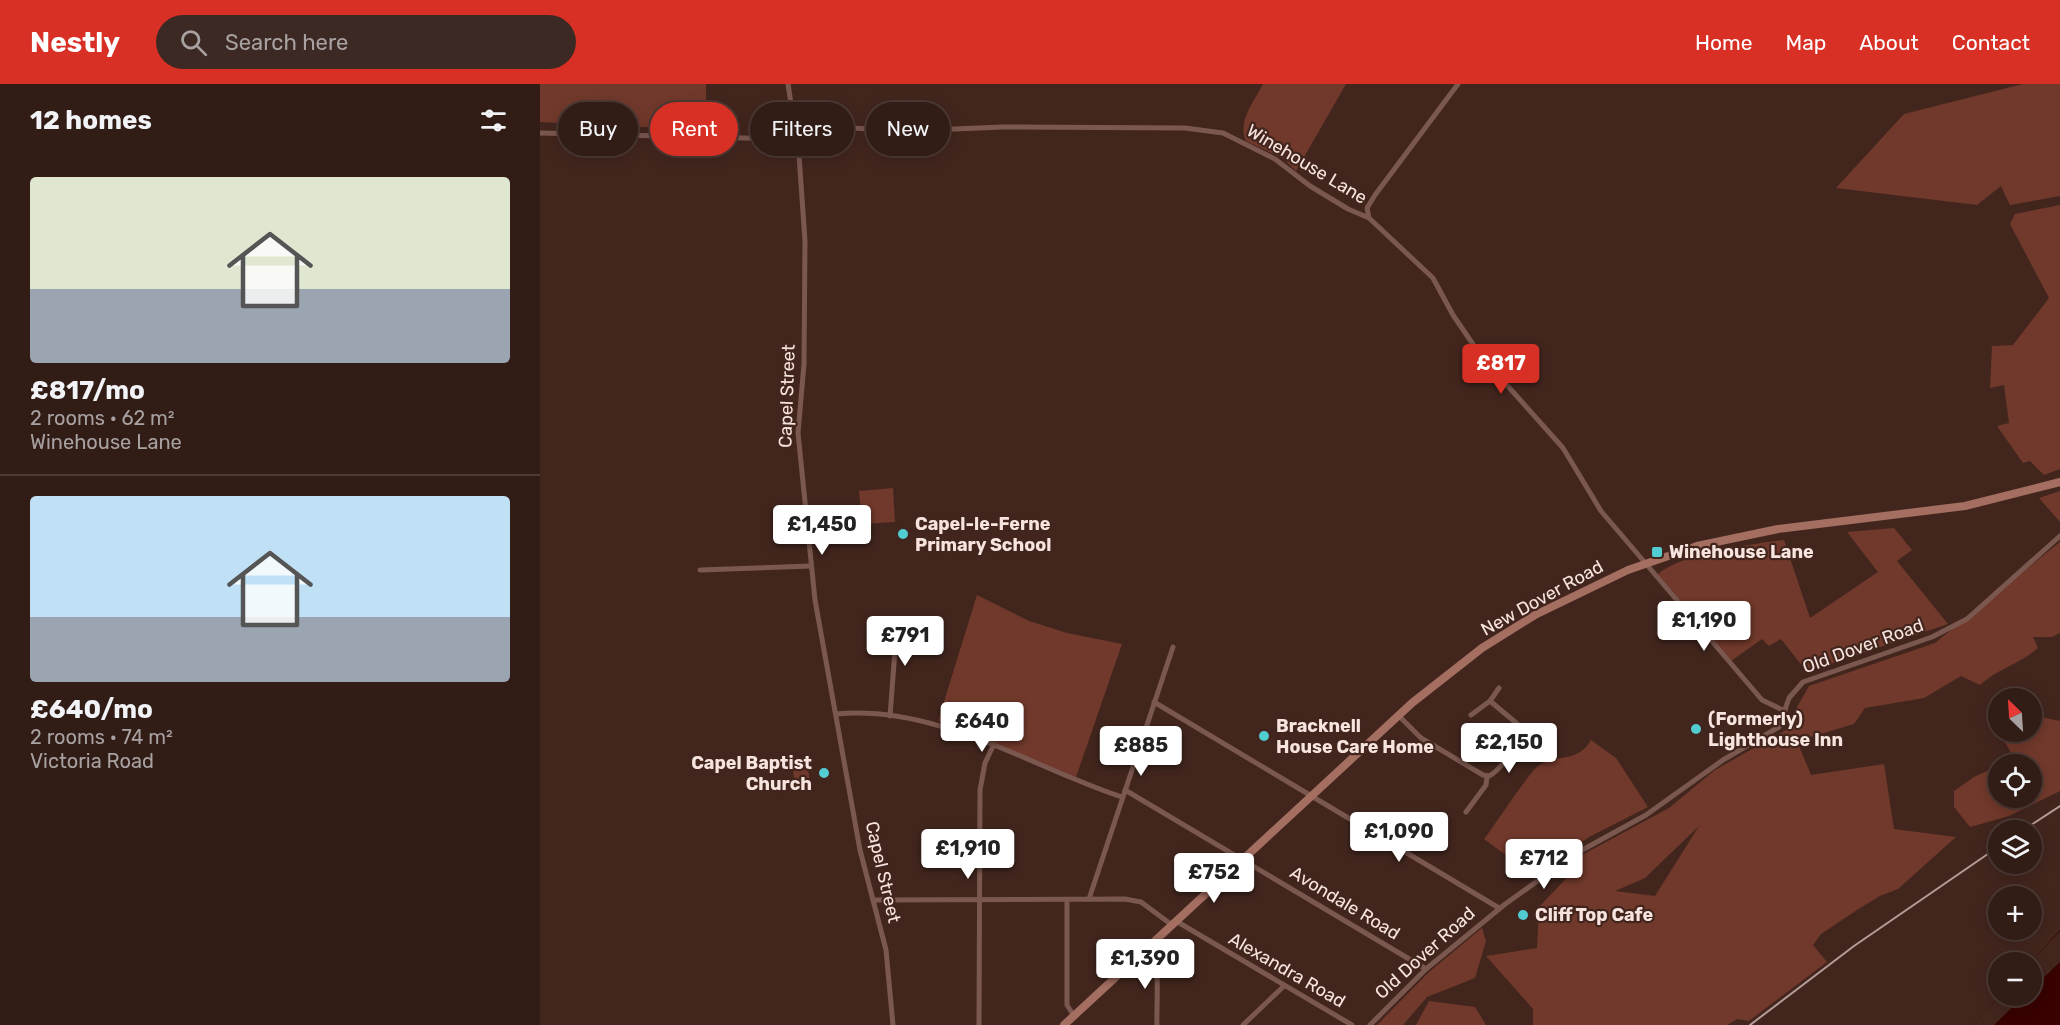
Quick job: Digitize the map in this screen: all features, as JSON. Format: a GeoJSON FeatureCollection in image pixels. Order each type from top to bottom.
{"type":"FeatureCollection","features":[{"type":"Feature","properties":{"kind":"main road","name":"New Dover Road"},"geometry":{"type":"LineString","coordinates":[[1064,1025],[1399,716],[1458,666],[1520,624],[1587,588],[1646,562],[1688,548],[1762,532],[1965,506],[2060,482]]}},
{"type":"Feature","properties":{"kind":"street","name":"Capel Street"},"geometry":{"type":"LineString","coordinates":[[788,84],[791,102]]}},
{"type":"Feature","properties":{"kind":"street"},"geometry":{"type":"LineString","coordinates":[[1369,218],[1367,208],[1375,195],[1458,84]]}},
{"type":"Feature","properties":{"kind":"street","name":"Winehouse Lane"},"geometry":{"type":"LineString","coordinates":[[854,127],[906,131],[1003,127],[1185,128],[1223,133],[1275,159],[1310,186],[1348,209],[1369,218],[1433,278],[1453,315],[1481,356],[1563,448],[1601,511],[1762,700],[1785,711]]}},
{"type":"Feature","properties":{"kind":"street","name":"Winehouse Lane"},"geometry":{"type":"LineString","coordinates":[[540,133],[750,138]]}},
{"type":"Feature","properties":{"kind":"street","name":"Capel Street"},"geometry":{"type":"LineString","coordinates":[[798,156],[805,248],[804,364],[798,433],[811,566],[819,634],[860,850],[886,950],[893,1025]]}},
{"type":"Feature","properties":{"kind":"street","name":"Old Dover Road"},"geometry":{"type":"LineString","coordinates":[[1370,1025],[1426,969],[1499,908],[1561,864],[1646,815],[1723,760],[1775,730],[1783,721],[1791,694],[1806,680],[1918,643],[1961,622],[2060,536]]}},
{"type":"Feature","properties":{"kind":"street"},"geometry":{"type":"LineString","coordinates":[[700,570],[811,566]]}},
{"type":"Feature","properties":{"kind":"street"},"geometry":{"type":"LineString","coordinates":[[890,716],[896,637],[900,630],[909,627],[933,631]]}},
{"type":"Feature","properties":{"kind":"street"},"geometry":{"type":"LineString","coordinates":[[1089,899],[1173,647]]}},
{"type":"Feature","properties":{"kind":"street"},"geometry":{"type":"LineString","coordinates":[[1471,716],[1490,701],[1499,688]]}},
{"type":"Feature","properties":{"kind":"street"},"geometry":{"type":"LineString","coordinates":[[1487,776],[1497,770],[1522,729],[1518,722],[1490,701]]}},
{"type":"Feature","properties":{"kind":"street"},"geometry":{"type":"LineString","coordinates":[[1154,702],[1499,908]]}},
{"type":"Feature","properties":{"kind":"street"},"geometry":{"type":"LineString","coordinates":[[836,714],[890,716],[945,729],[994,744],[1122,797]]}},
{"type":"Feature","properties":{"kind":"street"},"geometry":{"type":"LineString","coordinates":[[1399,716],[1421,738],[1487,776]]}},
{"type":"Feature","properties":{"kind":"street"},"geometry":{"type":"LineString","coordinates":[[979,1025],[980,786],[985,763],[994,744]]}},
{"type":"Feature","properties":{"kind":"street"},"geometry":{"type":"LineString","coordinates":[[1466,812],[1486,785],[1487,776]]}},
{"type":"Feature","properties":{"kind":"street","name":"Avondale Road"},"geometry":{"type":"LineString","coordinates":[[1125,790],[1426,969]]}},
{"type":"Feature","properties":{"kind":"street","name":"Alexandra Road"},"geometry":{"type":"LineString","coordinates":[[873,900],[1089,899],[1138,901],[1352,1025]]}},
{"type":"Feature","properties":{"kind":"street"},"geometry":{"type":"LineString","coordinates":[[1067,900],[1067,1005],[1074,1016]]}},
{"type":"Feature","properties":{"kind":"street"},"geometry":{"type":"LineString","coordinates":[[1150,946],[1155,951],[1156,962],[1157,1025]]}},
{"type":"Feature","properties":{"kind":"street"},"geometry":{"type":"LineString","coordinates":[[1243,1025],[1284,986]]}},
{"type":"Feature","properties":{"kind":"shaded area"},"geometry":{"type":"Polygon","coordinates":[[[540,84],[706,84],[706,102],[650,102],[650,127],[638,127],[638,102],[558,102],[558,123],[540,122],[540,84]]]}},
{"type":"Feature","properties":{"kind":"shaded area"},"geometry":{"type":"Polygon","coordinates":[[[1263,84],[1346,84],[1296,171],[1284,159],[1246,141],[1245,119],[1263,84]]]}},
{"type":"Feature","properties":{"kind":"shaded area"},"geometry":{"type":"Polygon","coordinates":[[[2023,84],[2060,84],[2060,196],[2010,205],[2001,186],[1977,205],[1836,188],[1904,114],[2023,84]]]}},
{"type":"Feature","properties":{"kind":"shaded area"},"geometry":{"type":"Polygon","coordinates":[[[2060,205],[2060,469],[2044,475],[2030,461],[2023,463],[1997,426],[2009,423],[2004,385],[1990,388],[1992,346],[2013,345],[2049,298],[2010,224],[2015,214],[2060,205]]]}},
{"type":"Feature","properties":{"kind":"shaded area"},"geometry":{"type":"Polygon","coordinates":[[[893,488],[895,522],[862,524],[859,491],[893,488]]]}},
{"type":"Feature","properties":{"kind":"shaded area"},"geometry":{"type":"Polygon","coordinates":[[[2060,491],[2060,522],[2039,498],[2060,491]]]}},
{"type":"Feature","properties":{"kind":"shaded area"},"geometry":{"type":"Polygon","coordinates":[[[1894,528],[1912,550],[1897,561],[1948,624],[1807,672],[1781,639],[1769,646],[1762,639],[1731,661],[1658,574],[1684,560],[1700,555],[1784,540],[1810,618],[1878,572],[1847,532],[1894,528]]]}},
{"type":"Feature","properties":{"kind":"shaded area"},"geometry":{"type":"Polygon","coordinates":[[[2060,542],[2060,633],[2052,637],[2033,637],[2038,648],[1980,685],[1961,676],[1924,698],[1865,708],[1854,724],[1797,741],[1811,775],[1884,764],[1894,829],[1956,837],[1898,889],[1880,896],[1821,934],[1813,945],[1827,962],[1749,1021],[1737,1019],[1727,1025],[1533,1025],[1533,1009],[1486,956],[1537,948],[1539,907],[1576,868],[1569,862],[1669,808],[1715,770],[1793,726],[1792,716],[1809,686],[1935,643],[2060,542]],[[1699,826],[1645,878],[1615,891],[1655,896],[1699,826]]]}},
{"type":"Feature","properties":{"kind":"shaded area"},"geometry":{"type":"Polygon","coordinates":[[[977,595],[1029,621],[1067,633],[1122,644],[1076,777],[938,721],[977,595]]]}},
{"type":"Feature","properties":{"kind":"shaded area"},"geometry":{"type":"Polygon","coordinates":[[[2042,717],[2060,721],[2060,791],[2042,800],[2042,754],[2012,754],[2005,742],[2042,742],[2042,717]]]}},
{"type":"Feature","properties":{"kind":"shaded area"},"geometry":{"type":"Polygon","coordinates":[[[1591,740],[1616,758],[1648,807],[1589,837],[1534,876],[1484,839],[1536,768],[1548,761],[1581,752],[1591,740]]]}},
{"type":"Feature","properties":{"kind":"shaded area"},"geometry":{"type":"Polygon","coordinates":[[[808,769],[810,784],[795,786],[793,771],[808,769]]]}},
{"type":"Feature","properties":{"kind":"shaded area"},"geometry":{"type":"Polygon","coordinates":[[[1988,771],[1988,808],[2025,808],[2009,816],[1988,820],[1970,827],[1954,807],[1954,791],[1988,771]]]}},
{"type":"Feature","properties":{"kind":"shaded area"},"geometry":{"type":"Polygon","coordinates":[[[1482,928],[1486,941],[1475,978],[1427,997],[1403,1025],[1377,1025],[1429,972],[1482,928]]]}},
{"type":"Feature","properties":{"kind":"shaded area"},"geometry":{"type":"Polygon","coordinates":[[[2060,930],[2060,1025],[1974,1025],[1990,1006],[2042,1006],[2042,952],[2040,952],[2060,930]]]}},
{"type":"Feature","properties":{"kind":"shaded area"},"geometry":{"type":"Polygon","coordinates":[[[1429,1001],[1475,1007],[1486,1025],[1416,1025],[1429,1001]]]}},
{"type":"Feature","properties":{"kind":"pier"},"geometry":{"type":"Polygon","coordinates":[[[2060,931],[2060,962],[2042,979],[2040,952],[2060,931]]]}},
{"type":"Feature","properties":{"kind":"pier"},"geometry":{"type":"Polygon","coordinates":[[[1990,1006],[2014,1006],[1994,1025],[1974,1025],[1990,1006]]]}},
{"type":"Feature","properties":{"kind":"railway"},"geometry":{"type":"LineString","coordinates":[[2039,820],[2060,806]]}},
{"type":"Feature","properties":{"kind":"railway"},"geometry":{"type":"LineString","coordinates":[[1750,1025],[1854,946],[1988,854]]}},
{"type":"Feature","properties":{"kind":"place","name":"Capel-le-Ferne Primary School"},"geometry":{"type":"Point","coordinates":[903,534]}},
{"type":"Feature","properties":{"kind":"place","name":"Winehouse Lane"},"geometry":{"type":"Point","coordinates":[1657,552]}},
{"type":"Feature","properties":{"kind":"place","name":"(Formerly) Lighthouse Inn"},"geometry":{"type":"Point","coordinates":[1696,729]}},
{"type":"Feature","properties":{"kind":"place","name":"Bracknell House Care Home"},"geometry":{"type":"Point","coordinates":[1264,736]}},
{"type":"Feature","properties":{"kind":"place","name":"Capel Baptist Church"},"geometry":{"type":"Point","coordinates":[824,773]}},
{"type":"Feature","properties":{"kind":"place","name":"Cliff Top Cafe"},"geometry":{"type":"Point","coordinates":[1523,915]}}]}
